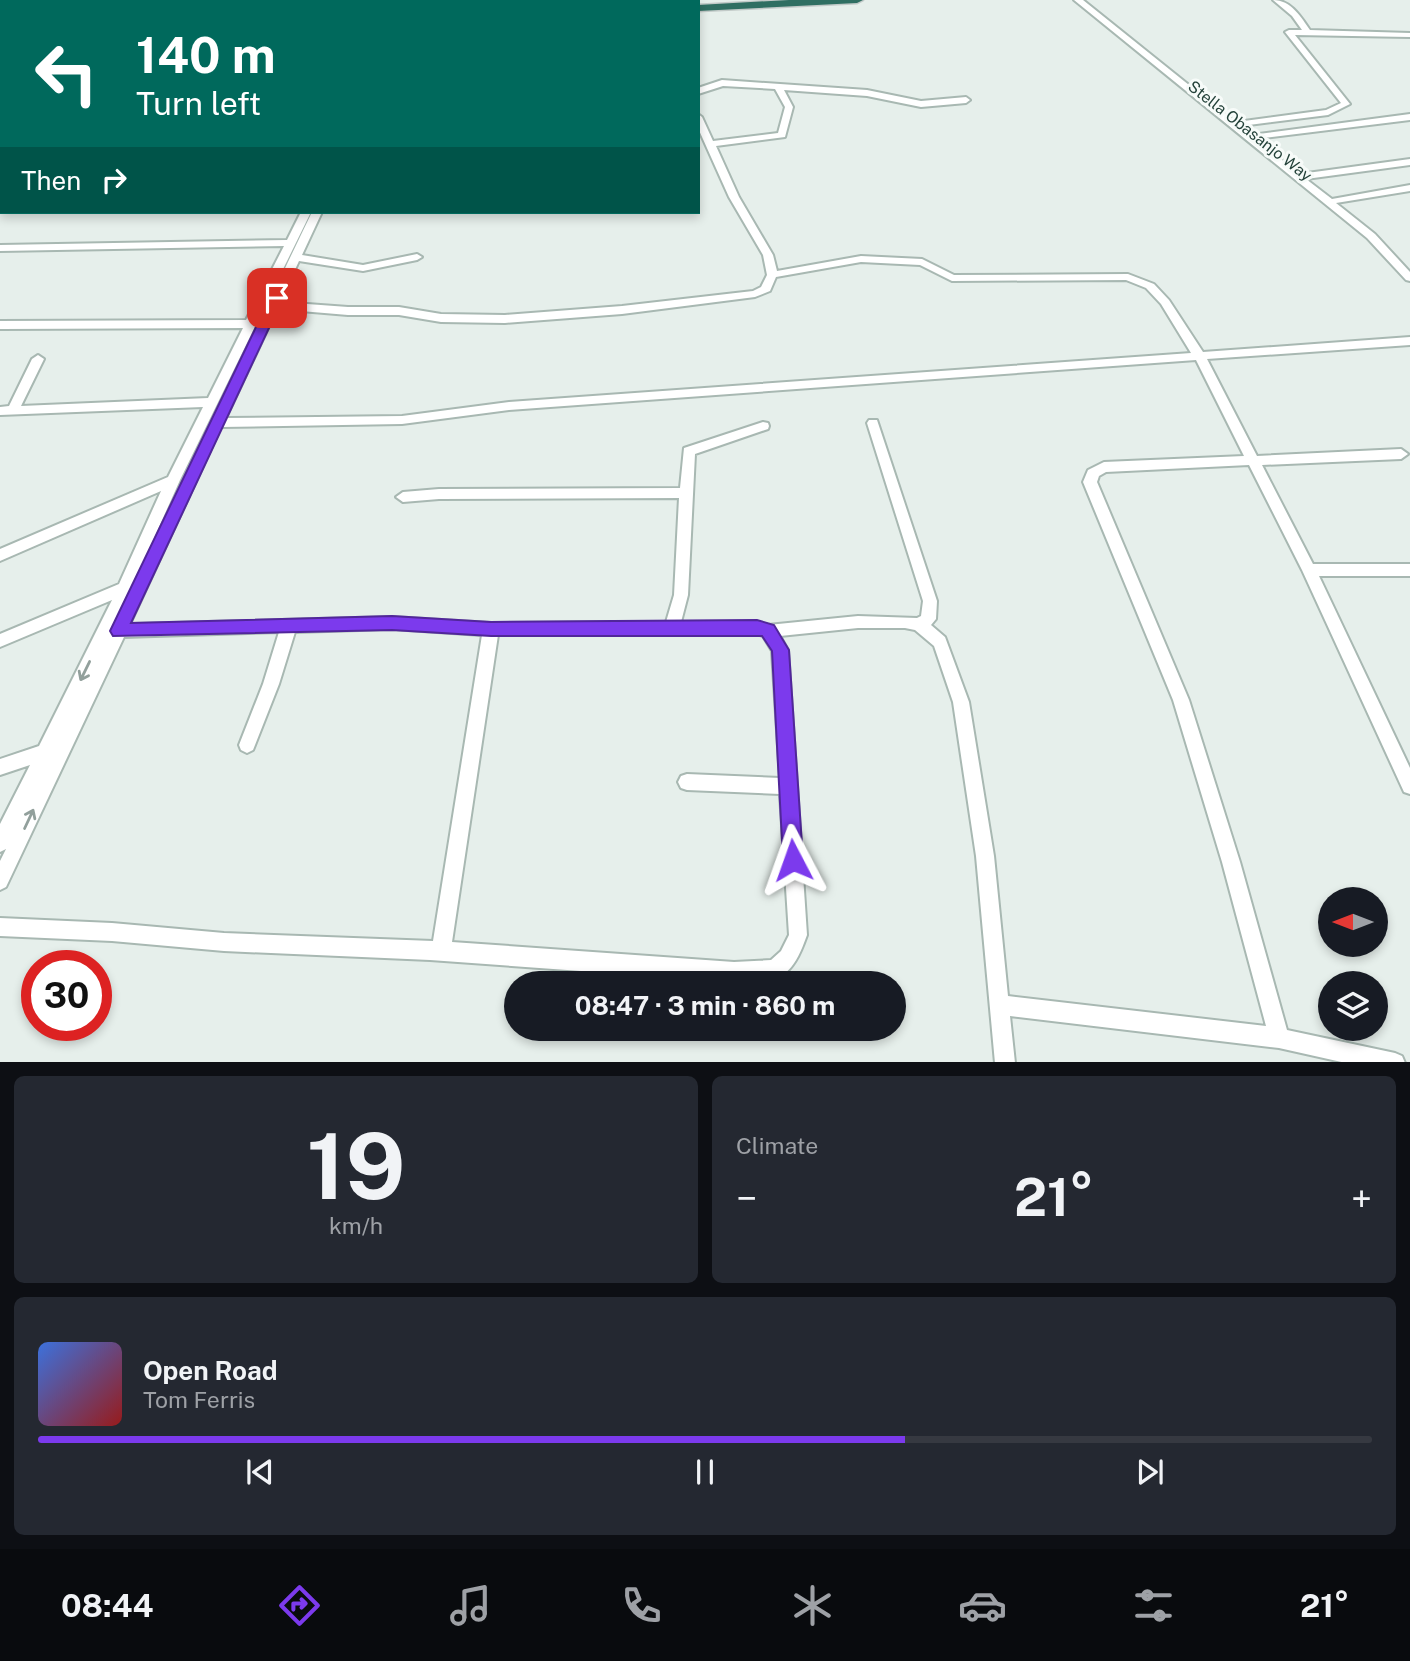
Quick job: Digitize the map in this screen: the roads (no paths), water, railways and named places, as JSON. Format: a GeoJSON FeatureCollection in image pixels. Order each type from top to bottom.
{"type":"FeatureCollection","features":[{"type":"Feature","properties":{"kind":"highway"},"geometry":{"type":"LineString","coordinates":[[700,3],[757,0]]}},
{"type":"Feature","properties":{"kind":"highway"},"geometry":{"type":"LineString","coordinates":[[700,8],[857,0]]}},
{"type":"Feature","properties":{"kind":"street"},"geometry":{"type":"LineString","coordinates":[[1078,0],[1350,219],[1384,248],[1410,278]]}},
{"type":"Feature","properties":{"kind":"street","name":"Stella Obasanjo Way"},"geometry":{"type":"LineString","coordinates":[[1086,0],[1244,124],[1410,266]]}},
{"type":"Feature","properties":{"kind":"street"},"geometry":{"type":"LineString","coordinates":[[1277,0],[1295,14],[1307,32]]}},
{"type":"Feature","properties":{"kind":"street"},"geometry":{"type":"LineString","coordinates":[[1244,124],[1328,112],[1346,104],[1289,32],[1410,35]]}},
{"type":"Feature","properties":{"kind":"street"},"geometry":{"type":"LineString","coordinates":[[700,90],[722,83],[867,93],[921,104],[966,100]]}},
{"type":"Feature","properties":{"kind":"street"},"geometry":{"type":"LineString","coordinates":[[700,142],[782,135],[789,107],[779,88]]}},
{"type":"Feature","properties":{"kind":"street"},"geometry":{"type":"LineString","coordinates":[[789,107],[818,90]]}},
{"type":"Feature","properties":{"kind":"street"},"geometry":{"type":"LineString","coordinates":[[1259,137],[1409,117]]}},
{"type":"Feature","properties":{"kind":"street"},"geometry":{"type":"LineString","coordinates":[[273,305],[348,312],[399,312],[441,318],[505,318],[622,310],[755,293],[766,289],[772,275],[768,255],[734,197],[700,121]]}},
{"type":"Feature","properties":{"kind":"street"},"geometry":{"type":"LineString","coordinates":[[1307,176],[1410,162]]}},
{"type":"Feature","properties":{"kind":"street"},"geometry":{"type":"LineString","coordinates":[[1336,200],[1410,188]]}},
{"type":"Feature","properties":{"kind":"street"},"geometry":{"type":"LineString","coordinates":[[0,844],[45,752],[112,631],[124,588],[217,423],[273,305],[305,214]]}},
{"type":"Feature","properties":{"kind":"street"},"geometry":{"type":"LineString","coordinates":[[0,881],[172,501],[173,481],[251,324],[316,214]]}},
{"type":"Feature","properties":{"kind":"street"},"geometry":{"type":"LineString","coordinates":[[0,248],[293,250],[363,268],[417,257]]}},
{"type":"Feature","properties":{"kind":"street"},"geometry":{"type":"LineString","coordinates":[[772,275],[861,259],[922,262],[952,278],[1128,277],[1143,280],[1165,302],[1200,357],[1308,570],[1410,786]]}},
{"type":"Feature","properties":{"kind":"street"},"geometry":{"type":"LineString","coordinates":[[0,325],[251,324]]}},
{"type":"Feature","properties":{"kind":"street"},"geometry":{"type":"LineString","coordinates":[[217,423],[402,420],[509,406],[1410,341]]}},
{"type":"Feature","properties":{"kind":"street"},"geometry":{"type":"LineString","coordinates":[[7,410],[38,359]]}},
{"type":"Feature","properties":{"kind":"street"},"geometry":{"type":"LineString","coordinates":[[7,410],[213,402]]}},
{"type":"Feature","properties":{"kind":"street"},"geometry":{"type":"LineString","coordinates":[[112,631],[392,623],[491,629],[672,627],[757,628],[768,631],[858,622],[919,624],[928,619],[930,601],[873,423]]}},
{"type":"Feature","properties":{"kind":"street"},"geometry":{"type":"LineString","coordinates":[[672,627],[681,594],[689,451],[763,426]]}},
{"type":"Feature","properties":{"kind":"street"},"geometry":{"type":"LineString","coordinates":[[1279,1038],[1231,862],[1181,700],[1149,616],[1090,482],[1093,473],[1104,467],[1401,454]]}},
{"type":"Feature","properties":{"kind":"street"},"geometry":{"type":"LineString","coordinates":[[0,555],[173,481]]}},
{"type":"Feature","properties":{"kind":"street"},"geometry":{"type":"LineString","coordinates":[[403,497],[439,494],[686,493]]}},
{"type":"Feature","properties":{"kind":"street"},"geometry":{"type":"LineString","coordinates":[[1308,570],[1410,570]]}},
{"type":"Feature","properties":{"kind":"street"},"geometry":{"type":"LineString","coordinates":[[0,640],[124,588]]}},
{"type":"Feature","properties":{"kind":"street"},"geometry":{"type":"LineString","coordinates":[[919,624],[940,642],[961,702],[985,856],[1005,1062]]}},
{"type":"Feature","properties":{"kind":"street"},"geometry":{"type":"LineString","coordinates":[[247,745],[271,684],[289,625]]}},
{"type":"Feature","properties":{"kind":"street"},"geometry":{"type":"LineString","coordinates":[[441,951],[491,629]]}},
{"type":"Feature","properties":{"kind":"street"},"geometry":{"type":"LineString","coordinates":[[0,928],[441,951],[734,972],[771,972],[782,967],[792,954],[798,935],[780,650],[768,631]]}},
{"type":"Feature","properties":{"kind":"street"},"geometry":{"type":"LineString","coordinates":[[0,767],[45,752]]}},
{"type":"Feature","properties":{"kind":"street"},"geometry":{"type":"LineString","coordinates":[[688,782],[789,786]]}},
{"type":"Feature","properties":{"kind":"street"},"geometry":{"type":"LineString","coordinates":[[1000,1005],[1279,1038],[1395,1062]]}}]}
